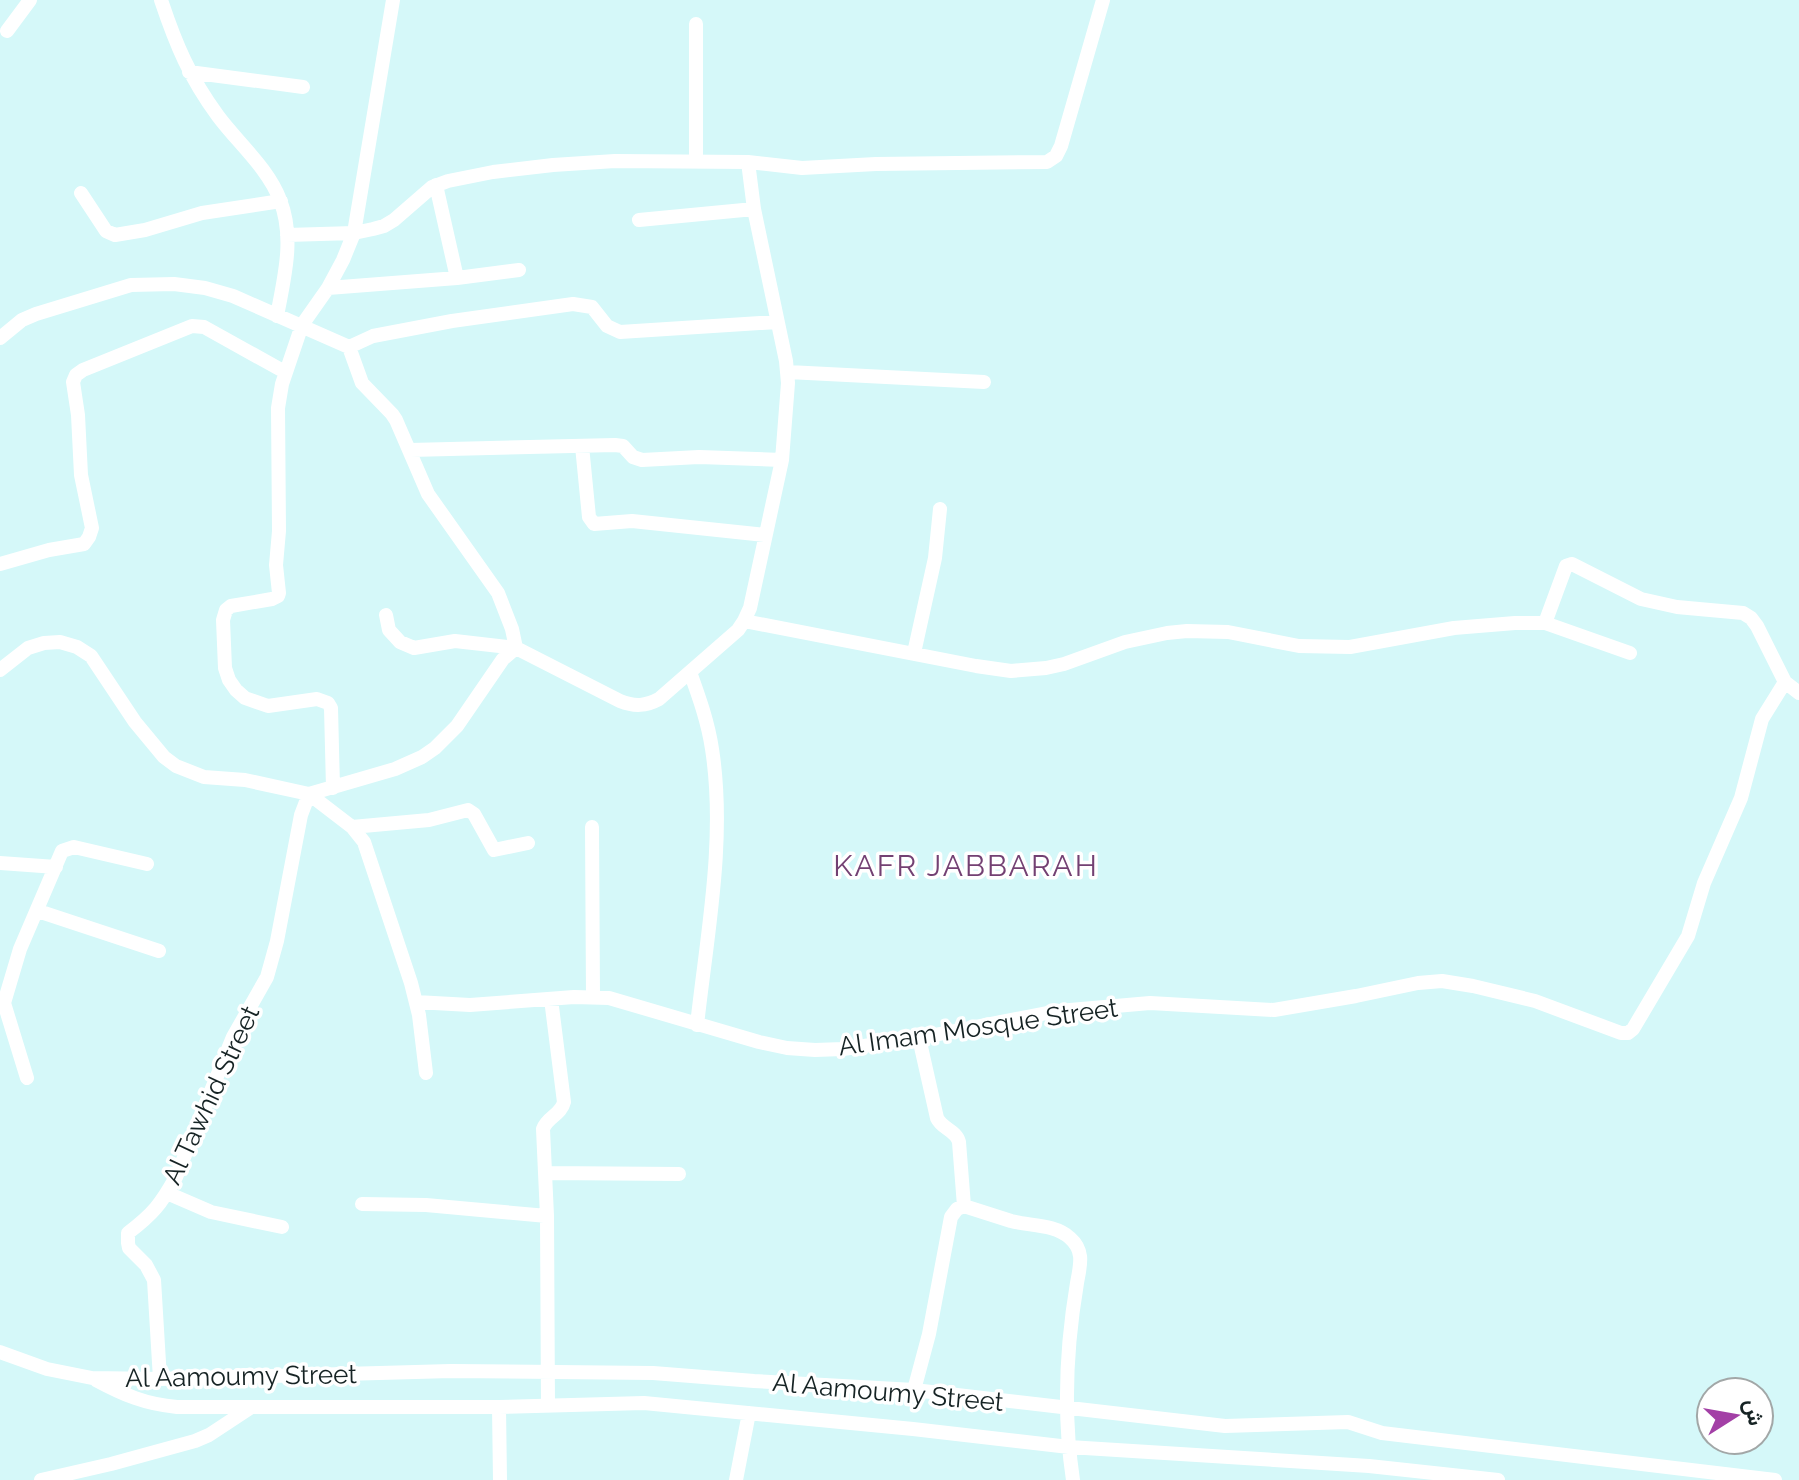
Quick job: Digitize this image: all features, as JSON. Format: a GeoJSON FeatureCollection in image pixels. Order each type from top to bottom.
{"type":"FeatureCollection","features":[{"type":"Feature","properties":{"kind":"street"},"geometry":{"type":"LineString","coordinates":[[7,31],[30,0]]}},
{"type":"Feature","properties":{"kind":"street"},"geometry":{"type":"LineString","coordinates":[[161,0],[189,72],[219,117],[271,182],[281,201],[288,251],[277,316]]}},
{"type":"Feature","properties":{"kind":"street"},"geometry":{"type":"LineString","coordinates":[[333,788],[331,708],[328,703],[317,699],[276,706],[245,698],[229,680],[225,668],[223,620],[231,606],[272,599],[279,593],[276,565],[279,531],[278,408],[285,372],[302,325],[328,288],[354,233],[393,0]]}},
{"type":"Feature","properties":{"kind":"street"},"geometry":{"type":"LineString","coordinates":[[287,235],[354,233],[384,226],[436,185],[493,172],[553,165],[615,161],[748,162],[802,168],[891,163],[1047,162],[1053,160],[1061,146],[1103,0]]}},
{"type":"Feature","properties":{"kind":"street"},"geometry":{"type":"LineString","coordinates":[[696,24],[696,162]]}},
{"type":"Feature","properties":{"kind":"street"},"geometry":{"type":"LineString","coordinates":[[189,72],[303,87]]}},
{"type":"Feature","properties":{"kind":"street"},"geometry":{"type":"LineString","coordinates":[[386,615],[389,630],[400,642],[414,648],[455,641],[516,648],[630,705],[640,706],[659,699],[738,630],[750,608],[782,460],[788,372],[754,209],[748,162]]}},
{"type":"Feature","properties":{"kind":"street"},"geometry":{"type":"LineString","coordinates":[[436,185],[457,278]]}},
{"type":"Feature","properties":{"kind":"street"},"geometry":{"type":"LineString","coordinates":[[81,193],[106,231],[115,235],[145,230],[202,213],[281,201]]}},
{"type":"Feature","properties":{"kind":"street"},"geometry":{"type":"LineString","coordinates":[[639,220],[754,209]]}},
{"type":"Feature","properties":{"kind":"street"},"geometry":{"type":"LineString","coordinates":[[328,288],[519,270]]}},
{"type":"Feature","properties":{"kind":"street"},"geometry":{"type":"LineString","coordinates":[[0,338],[22,320],[36,314],[131,285],[149,284],[205,288],[233,296],[349,347],[362,383],[392,414],[428,494],[498,593],[516,648]]}},
{"type":"Feature","properties":{"kind":"street"},"geometry":{"type":"LineString","coordinates":[[349,347],[373,336],[573,304],[592,307],[607,326],[620,332],[777,322]]}},
{"type":"Feature","properties":{"kind":"street"},"geometry":{"type":"LineString","coordinates":[[0,564],[84,544],[89,537],[92,528],[81,475],[73,382],[83,370],[192,326],[204,327],[285,372]]}},
{"type":"Feature","properties":{"kind":"street"},"geometry":{"type":"LineString","coordinates":[[788,372],[984,382]]}},
{"type":"Feature","properties":{"kind":"street"},"geometry":{"type":"LineString","coordinates":[[582,446],[589,517],[594,524],[632,521],[765,535]]}},
{"type":"Feature","properties":{"kind":"street"},"geometry":{"type":"LineString","coordinates":[[410,450],[623,446],[633,457],[642,460],[699,457],[782,460]]}},
{"type":"Feature","properties":{"kind":"street"},"geometry":{"type":"LineString","coordinates":[[914,653],[935,558],[940,509]]}},
{"type":"Feature","properties":{"kind":"street"},"geometry":{"type":"LineString","coordinates":[[1545,623],[1566,566],[1570,563],[1641,599],[1677,607],[1743,613],[1757,626],[1785,682],[1799,693]]}},
{"type":"Feature","properties":{"kind":"street"},"geometry":{"type":"LineString","coordinates":[[744,621],[993,669],[1029,670],[1064,664],[1125,642],[1187,631],[1228,632],[1299,646],[1350,647],[1454,628],[1545,623],[1630,653]]}},
{"type":"Feature","properties":{"kind":"street"},"geometry":{"type":"LineString","coordinates":[[0,670],[28,648],[44,643],[60,642],[77,647],[91,656],[135,722],[164,757],[176,766],[204,777],[245,780],[309,794],[352,827],[364,842],[411,983],[419,1015],[426,1073]]}},
{"type":"Feature","properties":{"kind":"street"},"geometry":{"type":"LineString","coordinates":[[309,794],[395,769],[435,748],[457,726],[503,659],[516,648]]}},
{"type":"Feature","properties":{"kind":"street"},"geometry":{"type":"LineString","coordinates":[[690,672],[712,746],[718,820],[697,1025]]}},
{"type":"Feature","properties":{"kind":"street","name":"Al Imam Mosque Street"},"geometry":{"type":"LineString","coordinates":[[416,1002],[470,1005],[593,997],[628,1003],[759,1042],[815,1050],[919,1038],[1059,1011],[1150,1003],[1274,1010],[1442,981],[1535,1001],[1628,1033],[1688,936],[1704,883],[1741,798],[1762,719],[1785,682]]}},
{"type":"Feature","properties":{"kind":"street","name":"Al Tawhid Street"},"geometry":{"type":"LineString","coordinates":[[160,1379],[154,1280],[146,1265],[129,1248],[128,1233],[157,1208],[176,1177],[233,1037],[267,977],[301,815],[309,794]]}},
{"type":"Feature","properties":{"kind":"street"},"geometry":{"type":"LineString","coordinates":[[352,827],[429,820],[468,810],[474,814],[494,850],[528,843]]}},
{"type":"Feature","properties":{"kind":"street"},"geometry":{"type":"LineString","coordinates":[[592,827],[593,997]]}},
{"type":"Feature","properties":{"kind":"street"},"geometry":{"type":"LineString","coordinates":[[27,1078],[2,1002],[20,949],[62,851],[74,847],[147,864]]}},
{"type":"Feature","properties":{"kind":"street"},"geometry":{"type":"LineString","coordinates":[[0,863],[56,867]]}},
{"type":"Feature","properties":{"kind":"street"},"geometry":{"type":"LineString","coordinates":[[38,911],[159,951]]}},
{"type":"Feature","properties":{"kind":"street"},"geometry":{"type":"LineString","coordinates":[[548,1406],[547,1216],[543,1129],[546,1122],[560,1112],[564,1102],[551,999]]}},
{"type":"Feature","properties":{"kind":"street"},"geometry":{"type":"LineString","coordinates":[[919,1038],[937,1118],[941,1125],[955,1134],[959,1142],[964,1206]]}},
{"type":"Feature","properties":{"kind":"street"},"geometry":{"type":"LineString","coordinates":[[545,1173],[679,1174]]}},
{"type":"Feature","properties":{"kind":"street"},"geometry":{"type":"LineString","coordinates":[[167,1193],[211,1212],[282,1227]]}},
{"type":"Feature","properties":{"kind":"street"},"geometry":{"type":"LineString","coordinates":[[362,1204],[426,1205],[547,1216]]}},
{"type":"Feature","properties":{"kind":"street"},"geometry":{"type":"LineString","coordinates":[[914,1390],[929,1334],[951,1217],[957,1209],[964,1206],[1062,1232],[1079,1247],[1081,1259],[1069,1345],[1067,1411],[1073,1480]]}},
{"type":"Feature","properties":{"kind":"street","name":"Al Aamoumy Street"},"geometry":{"type":"LineString","coordinates":[[0,1352],[47,1369],[92,1378],[451,1371],[653,1373],[914,1390],[1067,1411],[1225,1426],[1348,1422],[1382,1433],[1608,1459],[1715,1476],[1775,1480]]}},
{"type":"Feature","properties":{"kind":"street"},"geometry":{"type":"LineString","coordinates":[[92,1378],[135,1400],[177,1407],[499,1407],[644,1403],[1068,1444],[1369,1466],[1498,1480]]}},
{"type":"Feature","properties":{"kind":"street"},"geometry":{"type":"LineString","coordinates":[[499,1407],[500,1480]]}},
{"type":"Feature","properties":{"kind":"street"},"geometry":{"type":"LineString","coordinates":[[41,1480],[195,1441],[250,1408]]}},
{"type":"Feature","properties":{"kind":"street"},"geometry":{"type":"LineString","coordinates":[[736,1480],[749,1413]]}},
{"type":"Feature","properties":{"kind":"district","name":"KAFR JABBARAH"},"geometry":{"type":"Point","coordinates":[966,865]}}]}
